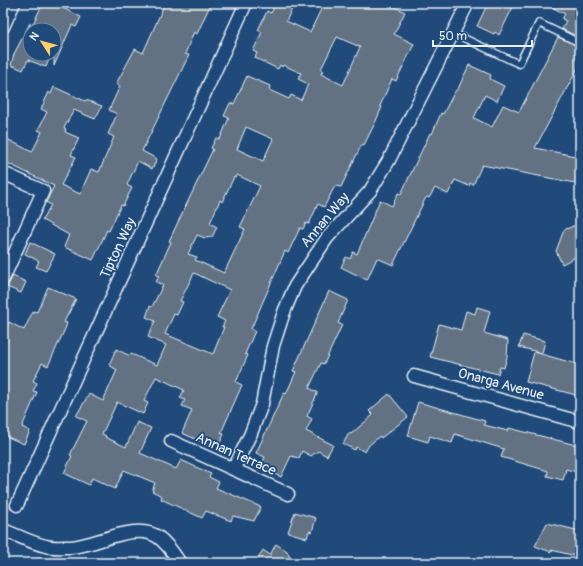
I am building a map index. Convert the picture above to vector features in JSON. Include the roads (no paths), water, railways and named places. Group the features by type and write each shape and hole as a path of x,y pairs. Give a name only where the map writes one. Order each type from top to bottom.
{"street":[{"path":"3,26 14,3"},
{"name":"Tipton Way","path":"17,505 246,3"},
{"name":"Annan Way","path":"234,468 251,433 262,404 273,346 284,312 295,286 327,238 370,191 389,160 468,3"},
{"path":"3,173 43,191 3,279"},
{"name":"Onarga Avenue","path":"414,376 580,422"},
{"name":"Annan Terrace","path":"171,441 234,468 288,494"},
{"path":"3,530 47,547 72,547 96,543 111,537 136,532 150,533 164,543 180,563"}],"lane":[{"path":"453,33 519,64 539,22 580,43"}]}
